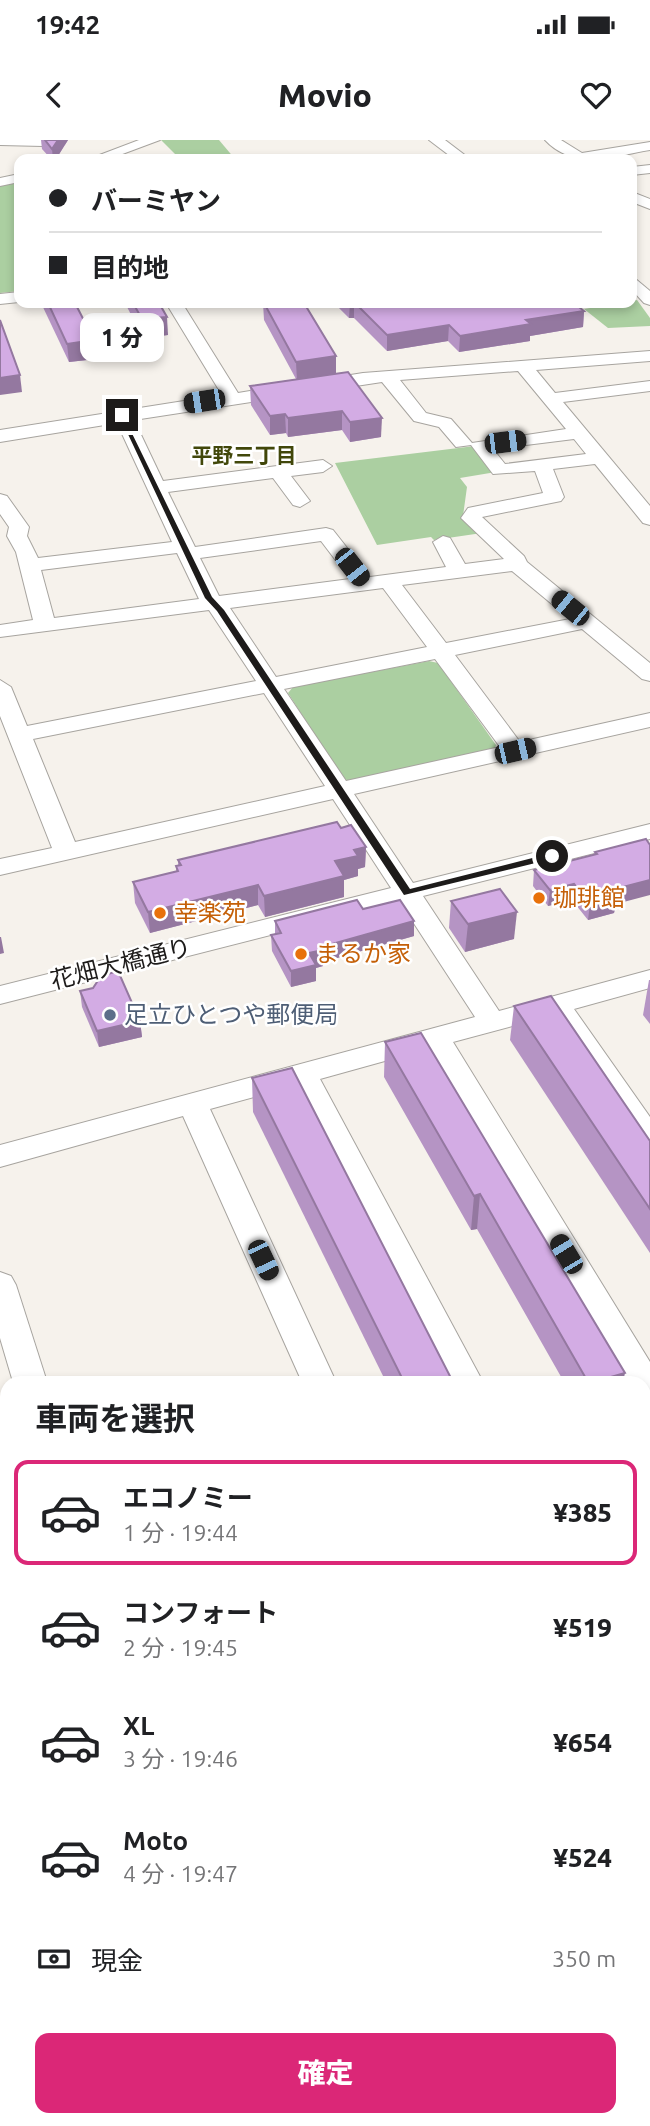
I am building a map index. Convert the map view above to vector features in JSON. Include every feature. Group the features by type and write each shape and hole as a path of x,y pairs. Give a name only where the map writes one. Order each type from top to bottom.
{"street":[{"path":"111,154 153,140"},
{"path":"436,140 456,154"},
{"path":"588,140 594,143 611,140 638,151"},
{"path":"0,141 43,142"},
{"path":"0,152 10,152 15,141"},
{"path":"559,141 575,154"},
{"path":"613,154 638,151"},
{"path":"637,286 650,300"},
{"path":"177,308 232,397"},
{"path":"0,436 232,397 387,376 650,356"},
{"path":"524,367 650,519"},
{"path":"387,376 420,417 445,423 463,443"},
{"path":"552,399 603,390 650,386"},
{"path":"122,415 213,603 271,685 492,1022"},
{"path":"579,433 480,445 500,470 600,458"},
{"path":"516,564 517,560 471,518 475,512 554,497 542,465"},
{"path":"157,488 323,466"},
{"path":"278,472 300,501"},
{"path":"0,499 19,527 17,536 30,565 45,626"},
{"path":"30,565 326,534 364,583"},
{"path":"443,542 458,571"},
{"path":"0,631 516,564 650,674"},
{"path":"388,580 515,751"},
{"path":"19,735 587,622"},
{"path":"1,691 66,852"},
{"path":"0,867 650,720"},
{"name":"花畑大橋通り","path":"0,995 650,831"},
{"path":"0,1156 650,979"},
{"path":"557,1004 650,1140"},
{"path":"435,1037 641,1376"},
{"path":"303,1073 463,1376"},
{"path":"192,1103 316,1376"},
{"path":"0,1285 28,1376"}],"green space":[{"path":"161,140 219,140 231,154 175,154"},
{"path":"14,180 14,292 0,293 0,183"},
{"path":"637,300 650,318 650,326 608,328 584,309 637,308"},
{"path":"475,446 496,472 460,478 467,487 463,516 482,533 434,540 431,537 377,545 335,463"},
{"path":"429,661 438,663 496,745 494,751 355,782 343,779 288,693 293,687"}],"building":[{"path":"45,140 58,140 52,149"},
{"path":"50,308 78,308 94,340 67,344"},
{"path":"136,308 162,308 167,317 142,319"},
{"path":"267,308 307,308 336,356 296,362"},
{"path":"360,308 580,308 584,311 526,320 531,324 460,336 449,325 387,335"},
{"path":"0,320 20,375 0,378"},
{"path":"348,372 382,418 350,422 342,411 288,418 285,414 270,416 250,386"},
{"path":"337,822 341,828 351,825 366,847 354,850 358,856 335,861 344,876 264,896 258,885 148,912 133,882 178,871 176,866 181,865 178,860"},
{"path":"646,839 650,845 650,880 611,890 617,897 590,904 574,884 550,890 534,870 597,854 595,852"},
{"path":"500,889 517,912 468,924 451,901"},
{"path":"357,900 363,909 400,900 414,921 321,947 323,950 309,953 316,965 291,971 271,935 281,933 275,921"},
{"path":"118,971 140,1021 97,1031 80,991 93,988 101,976"},
{"path":"551,996 650,1141 650,1209 514,1006"},
{"path":"421,1033 625,1373 614,1376 585,1376 480,1194 474,1196 385,1042"},
{"path":"292,1068 450,1376 401,1376 252,1078"}],"place":[{"name":"珈琲館","path":"539,898"},
{"name":"幸楽苑","path":"160,913"},
{"name":"まるか家","path":"301,954"},
{"name":"足立ひとつや郵便局","path":"110,1015"}],"district":[{"name":"平野三丁目","path":"244,456"}],"route":[{"path":"122,415 209,598 271,685 407,892 552,856"}]}
